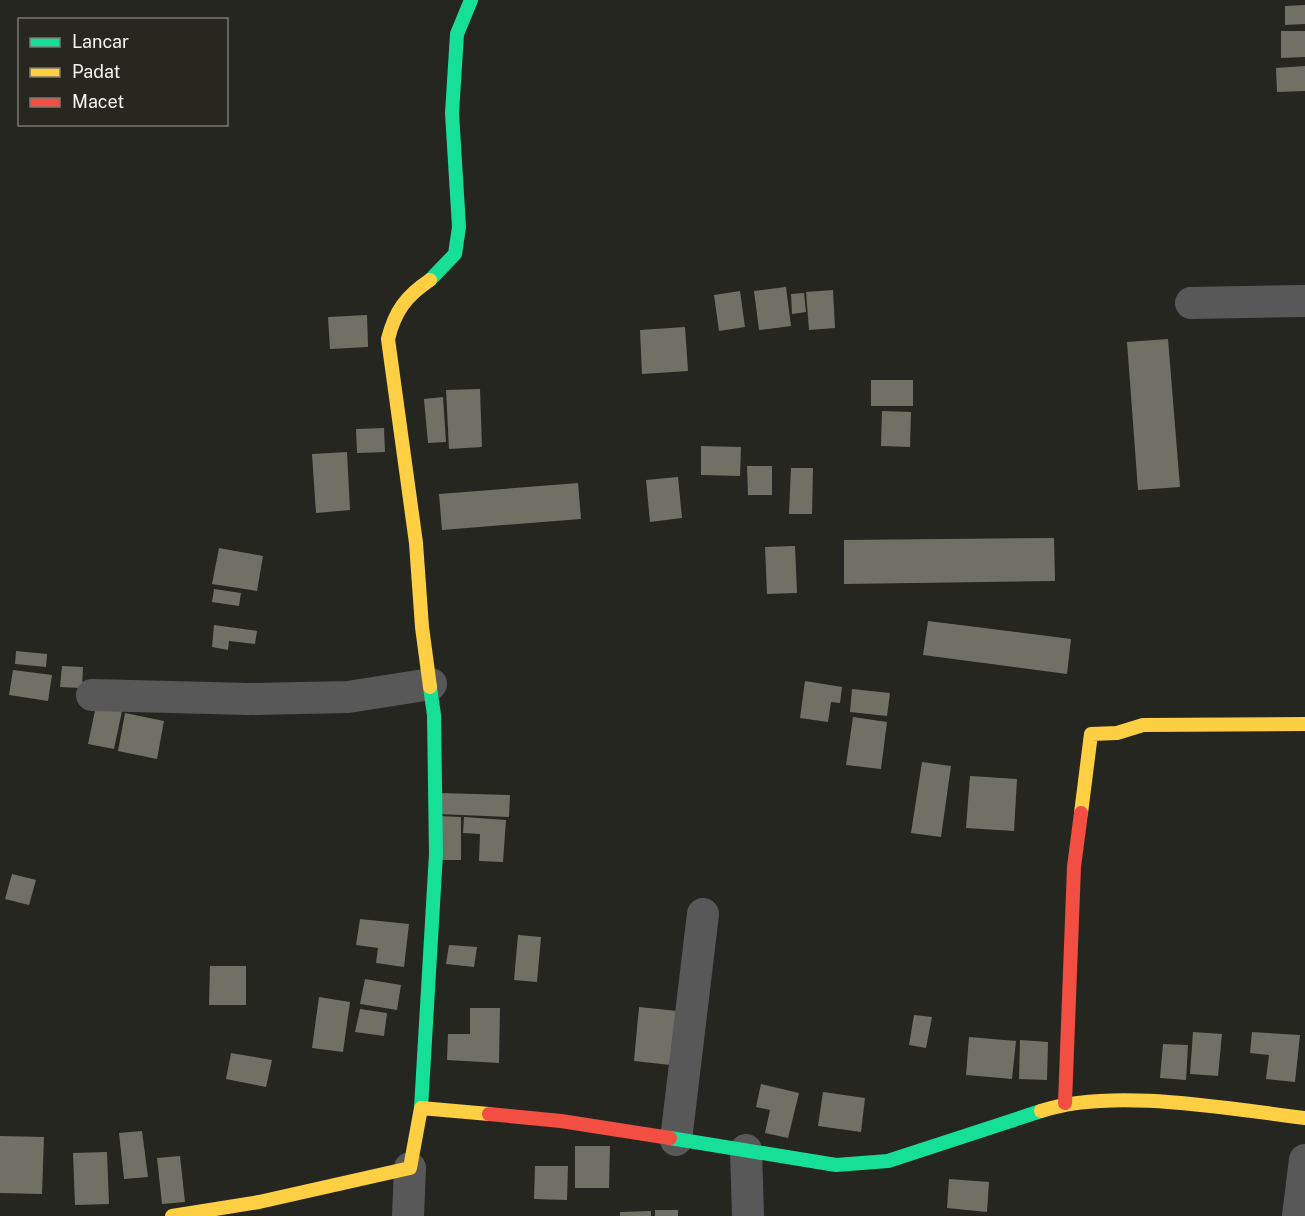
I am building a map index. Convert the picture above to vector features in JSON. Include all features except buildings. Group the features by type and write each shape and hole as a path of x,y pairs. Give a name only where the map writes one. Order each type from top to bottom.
{"street":[{"path":"408,1216 410,1168 421,1108 436,854 431,684 422,627 415,532 388,339 394,316 414,291 436,276 455,254 459,227 452,113 457,34 471,0"},
{"path":"1191,303 1305,301"},
{"path":"92,695 238,699 348,697 431,684"},
{"path":"1065,1103 1074,867 1091,734 1117,733 1143,725 1305,724"},
{"path":"676,1140 703,914"},
{"path":"421,1108 561,1121 836,1165 877,1163 913,1154 1065,1103 1105,1101 1190,1104 1305,1118"},
{"path":"747,1150 748,1216"},
{"path":"1298,1216 1305,1160"},
{"path":"172,1216 259,1202 410,1168"}],"traffic: fast":[{"path":"430,280 455,254 459,227 452,113 457,34 471,0"},
{"path":"421,1108 436,854 434,715 430,687"},
{"path":"670,1138 836,1165 888,1161 1041,1111"}],"traffic: slow":[{"path":"430,280 408,298 398,312 388,339 416,543 422,627 430,687"},
{"path":"1081,813 1091,734 1117,733 1143,725 1305,724"},
{"path":"1041,1111 1070,1104 1136,1100 1172,1102 1305,1118"},
{"path":"172,1216 259,1202 410,1168 421,1108 489,1114"}],"traffic: jam":[{"path":"1065,1103 1074,867 1081,813"},
{"path":"489,1114 561,1121 670,1138"}]}
